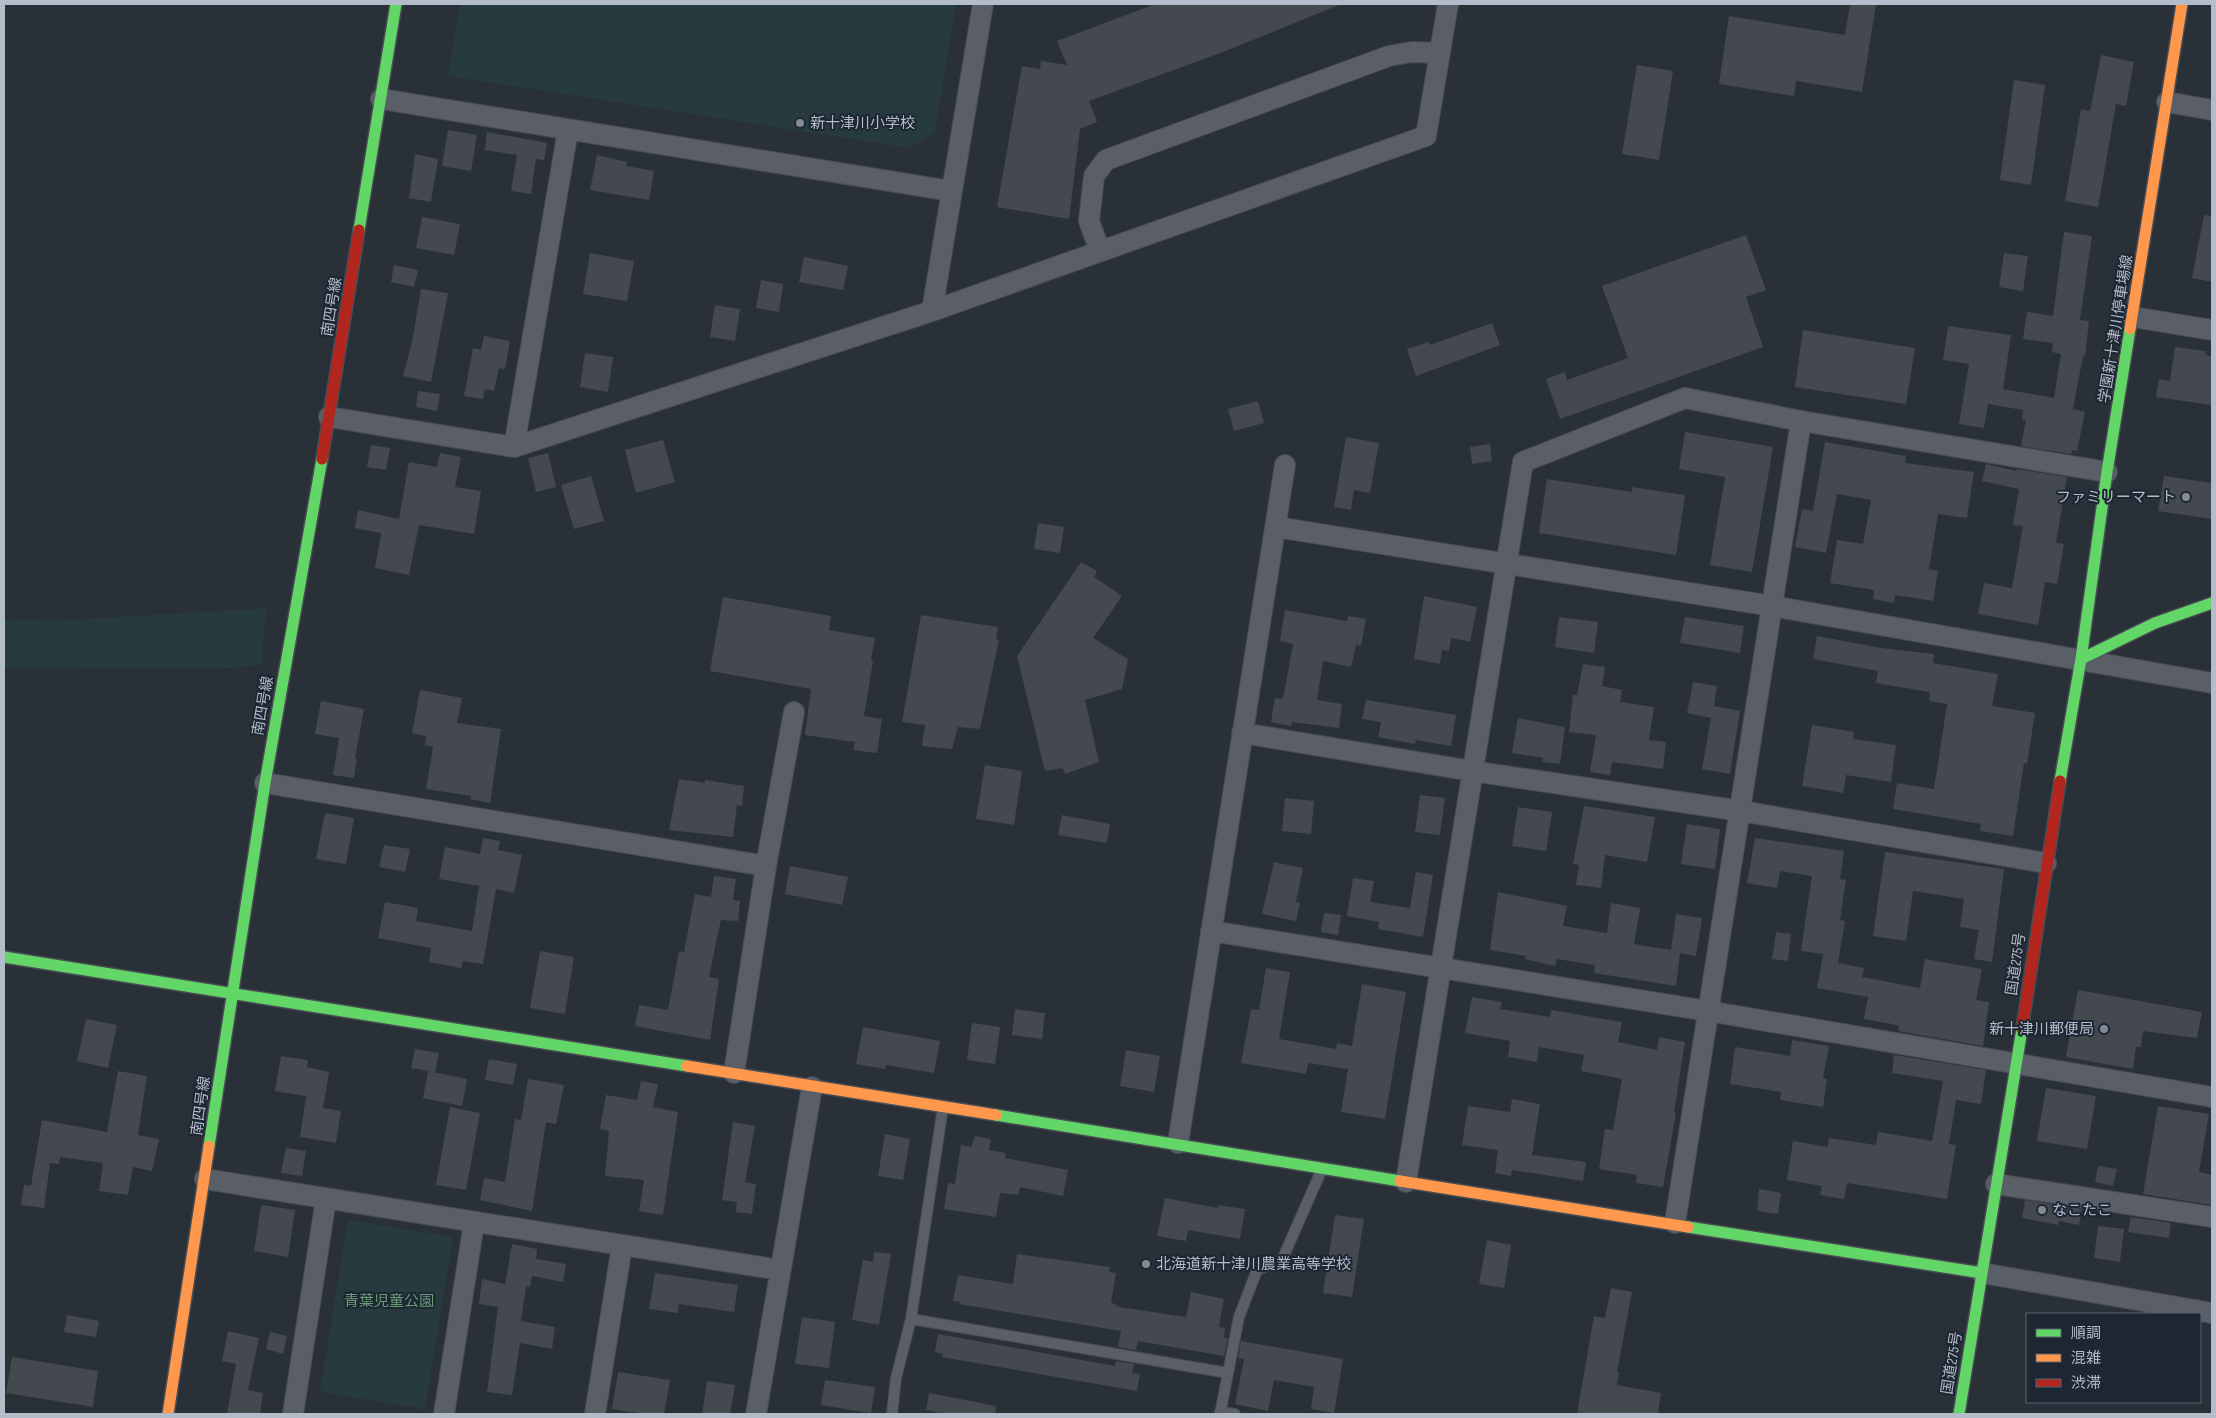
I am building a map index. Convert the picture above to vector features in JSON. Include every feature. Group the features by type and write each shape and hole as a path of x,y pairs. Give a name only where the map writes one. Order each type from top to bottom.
{"main road":[{"name":"南四号線","path":"168,1414 266,783 329,416 396,4"},
{"name":"学園新十津川停車場線","path":"2081,659 2107,472 2182,4"},
{"path":"2081,659 2155,622 2212,603"},
{"name":"国道275号","path":"1959,1414 2017,1063 2046,863 2081,659"},
{"path":"4,957 232,995 1178,1143 1406,1182 1982,1273"}],"street":[{"path":"932,311 983,4"},
{"path":"329,416 514,446 932,311 1426,136 1448,4"},
{"path":"1100,251 1089,221 1094,176 1106,160 1389,56 1412,52 1440,53"},
{"path":"381,99 951,190"},
{"path":"2167,102 2212,110"},
{"path":"514,446 568,130"},
{"path":"2133,317 2212,330"},
{"path":"1406,1182 1523,462 1684,398 1801,421 2107,472"},
{"path":"1676,1224 1801,421"},
{"path":"1178,1143 1285,465"},
{"path":"1276,527 1772,606 2212,683"},
{"path":"734,1073 766,866 794,712"},
{"path":"1242,733 1472,771 1741,811 2046,863"},
{"path":"266,783 766,866"},
{"path":"1211,931 1708,1011 2212,1097"},
{"path":"756,1414 812,1087"},
{"path":"205,1179 780,1270"},
{"path":"1996,1184 2212,1218"},
{"path":"293,1414 326,1199"},
{"path":"444,1414 474,1223"},
{"path":"595,1414 622,1246"},
{"path":"1982,1273 2212,1313"}],"lane":[{"path":"892,1414 896,1378 911,1319 943,1107"},
{"path":"1235,1414 1220,1413 1239,1317 1257,1270 1282,1260 1323,1168"},
{"path":"911,1319 1228,1373"}],"green space":[{"name":"新十津川小学校","path":"460,4 956,4 935,132 910,148 448,76"},
{"path":"267,608 261,664 233,668 4,669 4,619 52,621"},
{"name":"青葉児童公園","path":"348,1220 453,1237 425,1409 320,1392"}],"building":[{"path":"1155,4 1339,5 1223,52 1089,101 1097,122 1080,129 1069,219 997,207 1022,66 1040,69 1041,61 1067,65 1057,41"},
{"path":"1850,4 1876,4 1862,92 1796,81 1794,96 1719,84 1729,16 1845,35"},
{"path":"2101,55 2134,62 2126,106 2116,104 2098,207 2065,201 2081,109 2090,111"},
{"path":"1637,65 1673,71 1659,160 1622,154"},
{"path":"2014,80 2045,85 2031,185 2000,180"},
{"path":"448,130 477,135 471,171 442,166"},
{"path":"487,132 547,143 544,160 536,159 531,194 511,191 517,155 485,150"},
{"path":"415,154 438,159 431,202 409,198"},
{"path":"597,155 627,162 626,166 654,171 649,200 590,190"},
{"path":"2204,215 2212,216 2212,282 2192,278"},
{"path":"422,217 460,224 454,255 416,248"},
{"path":"2064,232 2092,236 2080,320 2089,321 2085,357 2083,356 2073,409 2085,412 2077,451 2072,450 2071,454 2021,446 2026,420 2022,419 2023,410 1988,404 1984,428 1959,424 1969,364 1943,360 1948,326 2011,335 2003,389 2054,398 2061,354 2052,352 2053,343 2023,339 2027,312 2053,316"},
{"path":"1746,235 1766,290 1746,297 1763,347 1560,419 1546,379 1565,372 1567,380 1628,358 1602,286"},
{"path":"590,253 634,261 627,301 583,294"},
{"path":"2004,253 2028,256 2023,291 1999,287"},
{"path":"804,257 848,266 843,290 799,282"},
{"path":"394,265 418,270 414,287 391,282"},
{"path":"761,280 783,284 779,312 756,308"},
{"path":"421,289 448,293 431,382 403,376 412,342"},
{"path":"715,305 740,309 735,341 710,337"},
{"path":"1492,323 1500,345 1416,376 1407,349 1429,342 1430,345"},
{"path":"1803,330 1915,348 1906,404 1795,387"},
{"path":"484,336 510,341 505,369 499,368 494,391 485,389 483,399 464,396 473,348 481,350"},
{"path":"2175,347 2206,351 2205,355 2212,356 2212,405 2156,397 2159,379 2170,381"},
{"path":"585,353 613,357 608,392 580,387"},
{"path":"418,391 440,394 437,411 416,407"},
{"path":"1258,401 1264,423 1234,431 1228,409"},
{"path":"1685,432 1773,447 1752,572 1710,565 1725,477 1679,469"},
{"path":"1346,437 1379,443 1370,493 1354,490 1351,510 1334,507"},
{"path":"663,440 675,482 636,493 625,450"},
{"path":"1825,442 1906,456 1905,463 1974,472 1967,518 1938,514 1929,569 1938,571 1933,601 1895,595 1894,603 1873,599 1874,590 1830,583 1837,540 1863,544 1871,500 1837,494 1826,553 1795,547 1802,509 1813,511"},
{"path":"1490,444 1492,461 1472,464 1470,447"},
{"path":"371,445 390,448 386,470 367,467"},
{"path":"440,453 461,457 455,487 481,491 474,534 419,525 409,575 375,568 381,533 355,528 358,510 399,519 409,462 437,467"},
{"path":"548,453 556,487 536,492 528,458"},
{"path":"1986,464 2016,471 2016,469 2067,477 2056,543 2064,544 2057,584 2045,582 2038,625 1978,614 1984,583 2012,588 2023,526 2013,525 2019,489 1982,481"},
{"path":"591,476 604,521 574,529 561,485"},
{"name":"ファミリーマート","path":"2164,476 2212,483 2212,519 2158,511"},
{"path":"1547,479 1632,492 1632,487 1685,495 1676,555 1539,533"},
{"path":"1038,523 1064,527 1060,553 1034,549"},
{"path":"1081,562 1097,571 1094,577 1122,596 1093,638 1128,659 1122,689 1085,700 1099,762 1065,774 1063,768 1045,771 1017,656"},
{"path":"1424,596 1477,607 1470,642 1451,638 1449,651 1442,650 1440,664 1414,659"},
{"path":"723,597 831,616 829,630 875,638 864,716 882,719 877,753 853,750 855,742 805,735 811,689 710,671"},
{"path":"1285,610 1347,621 1348,616 1366,619 1361,646 1356,645 1351,667 1323,661 1317,700 1342,704 1339,728 1292,722 1291,726 1271,722 1275,698 1283,699 1293,644 1280,641"},
{"path":"921,615 998,627 996,639 999,640 980,729 958,727 952,749 922,746 925,725 902,722"},
{"path":"1559,617 1598,622 1594,653 1555,647"},
{"path":"1685,617 1744,626 1740,653 1680,643"},
{"path":"1817,636 1881,648 1934,654 1933,663 1998,674 1992,706 2035,713 2027,764 2024,763 2013,836 1980,831 1981,824 1893,809 1897,783 1934,789 1947,704 1929,701 1930,692 1876,683 1878,671 1813,659"},
{"path":"1583,664 1605,667 1602,686 1622,690 1620,702 1654,707 1649,740 1666,742 1663,769 1612,762 1610,775 1590,772 1596,735 1569,732 1573,695 1577,695"},
{"path":"1693,682 1717,686 1714,706 1740,711 1730,774 1702,769 1711,718 1687,713"},
{"path":"420,690 462,698 457,723 501,729 490,803 470,799 471,796 426,789 433,747 425,745 426,736 412,733"},
{"path":"1366,700 1456,715 1451,746 1416,740 1415,744 1378,737 1381,722 1362,719"},
{"path":"321,701 364,709 355,759 357,759 354,778 333,775 339,738 315,734"},
{"path":"1518,718 1565,727 1560,764 1542,762 1543,758 1512,753"},
{"path":"1812,725 1854,732 1853,739 1896,745 1891,782 1846,775 1843,793 1802,786"},
{"path":"985,765 1022,771 1014,825 976,819"},
{"path":"679,779 705,783 705,780 744,786 742,806 737,805 733,837 669,830"},
{"path":"1420,795 1445,798 1440,835 1415,832"},
{"path":"1285,798 1314,801 1311,834 1282,831"},
{"path":"1584,806 1655,817 1647,862 1605,855 1601,888 1576,885 1579,865 1573,864"},
{"path":"1518,807 1552,812 1546,851 1512,846"},
{"path":"325,813 354,818 346,864 316,859"},
{"path":"1062,815 1110,824 1107,843 1058,835"},
{"path":"1687,824 1720,829 1715,869 1681,864"},
{"path":"483,838 500,841 498,850 522,855 514,893 496,889 483,964 463,961 461,968 429,962 431,948 378,938 385,902 418,908 416,921 472,931 479,886 439,879 445,847 480,854"},
{"path":"1755,838 1844,851 1840,879 1846,880 1840,920 1845,921 1838,963 1864,968 1862,977 1920,988 1925,959 1982,969 1976,1000 1989,1002 1983,1046 1898,1031 1899,1026 1864,1019 1868,997 1817,988 1823,954 1801,951 1812,876 1780,871 1777,888 1747,883"},
{"path":"384,845 410,849 405,872 379,867"},
{"path":"1885,852 2004,869 1992,962 1974,959 1979,930 1960,927 1964,899 1913,891 1906,941 1873,936"},
{"path":"1274,862 1303,868 1296,902 1300,903 1296,921 1262,914"},
{"path":"790,866 848,877 842,905 785,894"},
{"path":"1416,872 1433,875 1423,937 1378,929 1379,922 1347,916 1353,878 1374,881 1370,902 1410,908"},
{"path":"714,876 736,879 733,900 740,901 738,921 721,920 717,938 709,977 719,979 710,1040 635,1026 639,1005 668,1010 679,951 684,952 695,894 711,897"},
{"path":"1498,892 1567,906 1563,926 1607,933 1611,903 1640,908 1634,944 1671,950 1676,914 1702,918 1696,956 1680,953 1676,986 1594,973 1595,965 1557,959 1555,966 1525,959 1526,956 1490,950"},
{"path":"1324,913 1341,915 1338,935 1321,932"},
{"path":"1776,932 1791,934 1788,961 1772,959"},
{"path":"540,951 574,957 565,1014 530,1008"},
{"path":"1266,968 1290,972 1279,1039 1336,1049 1337,1043 1352,1046 1362,984 1406,992 1385,1119 1341,1112 1348,1069 1308,1063 1306,1074 1241,1063 1251,1009 1259,1010"},
{"name":"新十津川郵便局","path":"2078,990 2202,1012 2197,1038 2143,1031 2141,1047 2136,1047 2133,1069 2066,1057"},
{"path":"1472,997 1502,1002 1500,1009 1550,1017 1551,1010 1622,1022 1618,1042 1657,1050 1659,1037 1685,1042 1674,1112 1676,1113 1663,1187 1636,1183 1637,1175 1599,1169 1605,1129 1613,1130 1622,1079 1581,1071 1584,1055 1539,1047 1537,1062 1508,1057 1510,1041 1465,1033"},
{"path":"1015,1009 1045,1013 1042,1039 1012,1035"},
{"path":"86,1019 117,1025 108,1068 77,1061"},
{"path":"972,1023 1000,1027 995,1064 967,1060"},
{"path":"863,1027 940,1041 934,1073 886,1065 885,1069 856,1064"},
{"path":"1792,1040 1829,1046 1823,1078 1827,1079 1823,1107 1780,1100 1781,1092 1730,1084 1735,1047 1790,1056"},
{"path":"415,1049 439,1053 435,1072 411,1068"},
{"path":"1126,1050 1160,1056 1154,1092 1120,1086"},
{"path":"1894,1055 1986,1070 1981,1104 1956,1100 1949,1144 1956,1145 1947,1199 1847,1183 1844,1199 1820,1195 1822,1186 1787,1180 1793,1141 1828,1147 1829,1138 1876,1145 1878,1132 1932,1141 1943,1081 1892,1073"},
{"path":"281,1056 308,1060 307,1067 329,1072 323,1108 341,1111 336,1143 300,1137 306,1096 275,1091"},
{"path":"489,1059 517,1064 513,1085 485,1080"},
{"path":"118,1071 147,1076 138,1135 159,1139 152,1171 133,1167 128,1195 99,1191 103,1163 60,1157 59,1164 50,1163 44,1208 21,1205 24,1185 31,1186 42,1120 107,1132"},
{"path":"428,1071 467,1079 462,1106 423,1098"},
{"path":"528,1079 564,1085 556,1124 546,1122 532,1211 480,1200 484,1178 505,1182 515,1119 521,1120"},
{"path":"641,1081 658,1084 653,1107 678,1112 663,1215 639,1211 644,1180 605,1176 609,1131 600,1129 606,1095 637,1100"},
{"path":"2046,1088 2096,1096 2087,1149 2037,1141"},
{"path":"1512,1099 1540,1104 1532,1155 1586,1162 1583,1181 1512,1170 1511,1176 1495,1173 1498,1150 1462,1145 1468,1106 1510,1112"},
{"path":"2158,1106 2209,1114 2199,1172 2212,1175 2212,1205 2143,1194"},
{"path":"450,1107 480,1113 466,1190 436,1185"},
{"path":"733,1122 755,1126 745,1182 756,1184 752,1214 736,1212 737,1202 722,1200"},
{"path":"885,1134 910,1139 903,1180 878,1176"},
{"path":"975,1136 991,1139 989,1150 1006,1153 1005,1158 1068,1170 1063,1196 1020,1187 1018,1195 1000,1193 996,1217 944,1209 948,1183 955,1184 961,1145 971,1147"},
{"path":"286,1148 306,1151 302,1176 281,1173"},
{"path":"2098,1166 2117,1169 2113,1186 2095,1182"},
{"path":"1759,1189 1781,1193 1778,1214 1757,1211"},
{"path":"1165,1198 1218,1208 1218,1205 1245,1209 1240,1239 1188,1230 1186,1241 1157,1236"},
{"name":"なこたこ","path":"2025,1200 2082,1209 2079,1225 2059,1221 2058,1225 2022,1218"},
{"path":"261,1205 295,1210 288,1257 254,1251"},
{"path":"1335,1215 1364,1219 1352,1297 1323,1293"},
{"path":"2131,1217 2171,1223 2169,1238 2128,1232"},
{"path":"2098,1226 2124,1229 2120,1262 2094,1258"},
{"path":"1487,1240 1511,1245 1504,1288 1479,1284"},
{"path":"512,1244 537,1249 536,1259 566,1264 563,1282 532,1276 530,1287 526,1286 521,1321 555,1327 552,1349 520,1343 512,1395 487,1392 498,1307 479,1304 482,1279 505,1284"},
{"path":"874,1252 891,1254 879,1325 852,1320 863,1260 873,1262"},
{"path":"1017,1254 1110,1267 1109,1272 1116,1273 1111,1302 1119,1307 1186,1317 1191,1292 1224,1299 1219,1327 1225,1328 1224,1338 1228,1338 1224,1356 1138,1341 1136,1350 1118,1347 1121,1331 959,1304 960,1302 953,1301 958,1275 1013,1284"},
{"path":"655,1273 738,1285 734,1312 679,1304 678,1313 649,1309"},
{"path":"1611,1288 1632,1292 1617,1372 1619,1372 1617,1385 1661,1393 1658,1414 1577,1414 1594,1316 1605,1318"},
{"path":"67,1315 99,1321 96,1337 64,1332"},
{"path":"802,1317 835,1322 829,1368 795,1364"},
{"path":"228,1331 259,1338 248,1390 263,1393 260,1414 227,1414 236,1364 222,1361"},
{"path":"270,1332 287,1336 283,1354 266,1349"},
{"path":"938,1334 1115,1366 1116,1361 1134,1364 1132,1373 1140,1374 1137,1391 942,1357 943,1354 935,1352"},
{"path":"1241,1341 1343,1359 1334,1413 1311,1409 1314,1387 1274,1380 1268,1411 1235,1404 1244,1359 1238,1358"},
{"path":"12,1357 98,1371 93,1407 6,1393"},
{"path":"618,1372 670,1380 664,1414 644,1414 612,1409"},
{"path":"825,1380 875,1387 871,1413 821,1405"},
{"path":"707,1381 735,1385 730,1414 702,1414"},
{"path":"929,1393 996,1406 995,1414 936,1414 937,1412 926,1410"}],"traffic: fast":[{"path":"359,230 396,4"},
{"path":"2081,659 2107,472 2130,329"},
{"path":"209,1146 265,783 322,459"},
{"path":"2060,781 2081,659 2155,623 2212,603"},
{"path":"4,957 687,1066"},
{"path":"1959,1414 2022,1029"},
{"path":"996,1115 1400,1181"},
{"path":"1688,1227 1982,1273"}],"traffic: slow":[{"path":"2130,329 2182,4"},
{"path":"687,1066 996,1115"},
{"path":"168,1414 209,1146"},
{"path":"1400,1181 1688,1227"}],"traffic: jam":[{"path":"322,459 359,230"},
{"path":"2022,1029 2060,781"}],"place":[{"name":"新十津川小学校","path":"800,123"},
{"name":"ファミリーマート","path":"2186,497"},
{"name":"新十津川郵便局","path":"2104,1029"},
{"name":"なこたこ","path":"2042,1210"},
{"name":"北海道新十津川農業高等学校","path":"1146,1264"}]}
